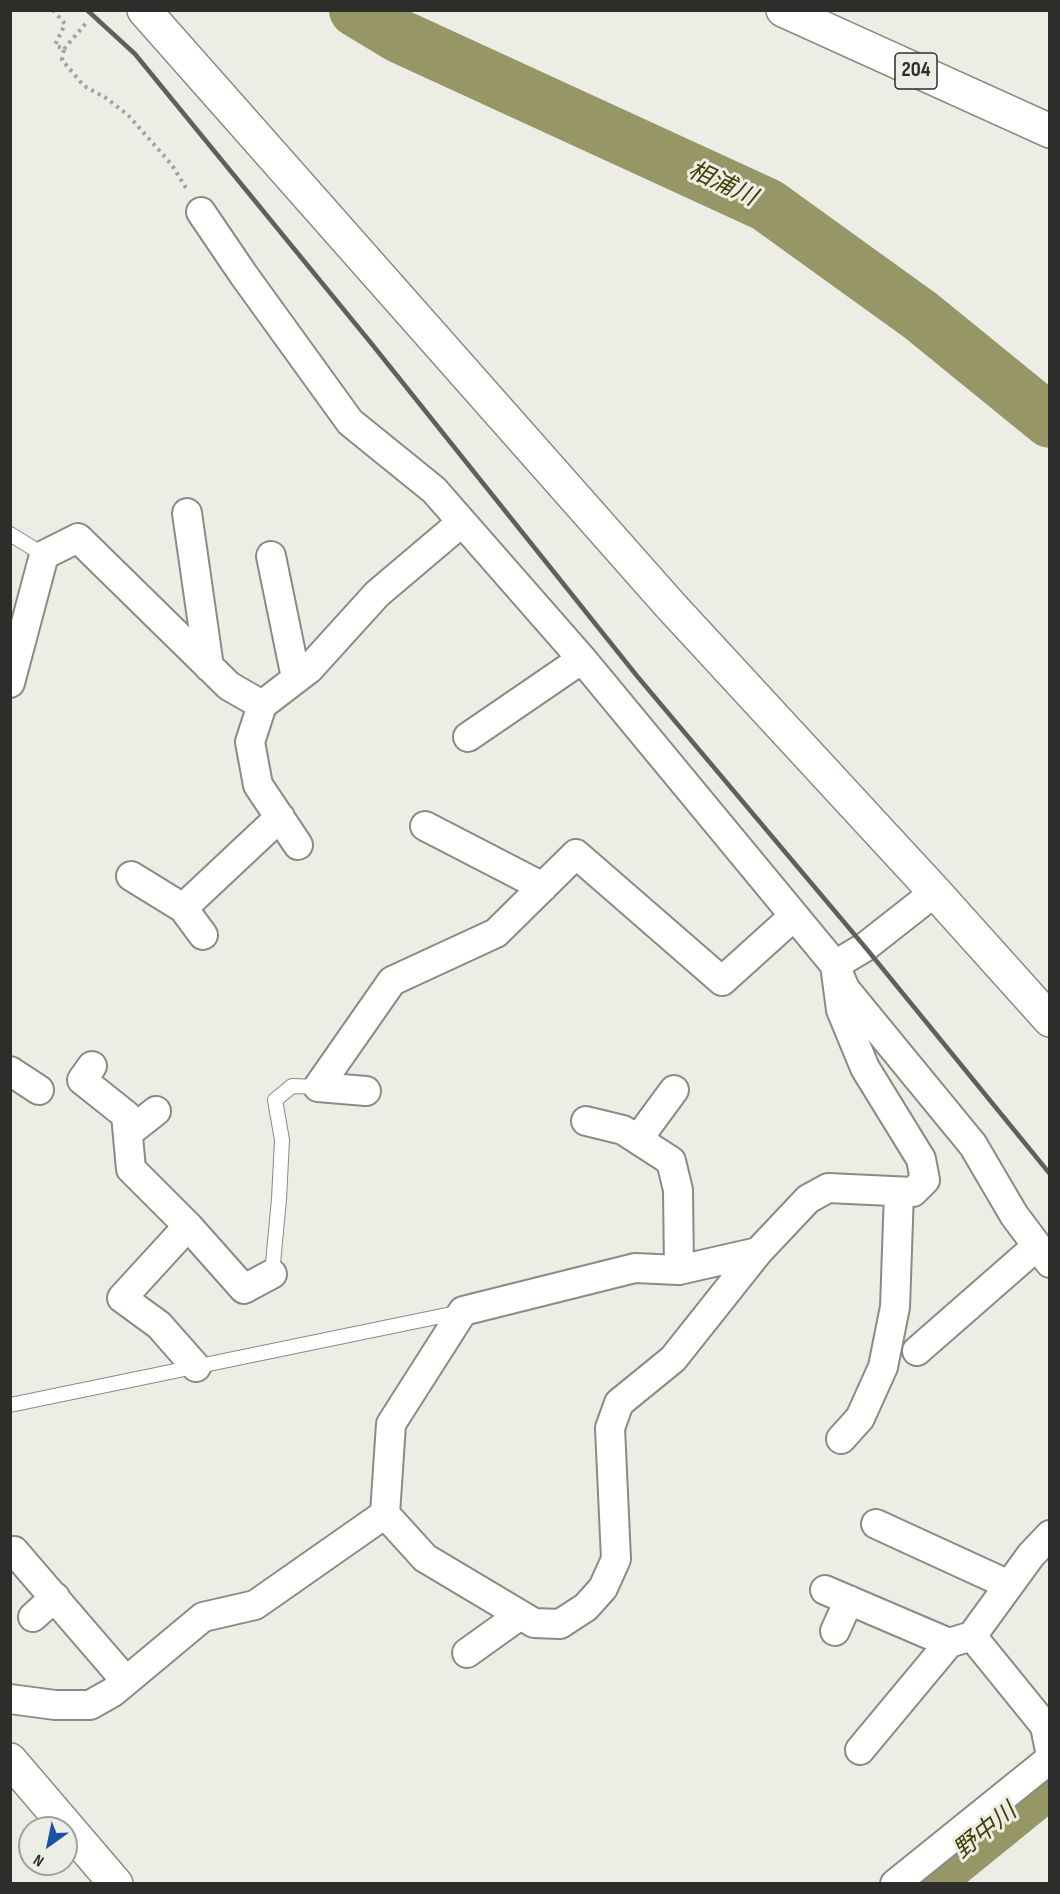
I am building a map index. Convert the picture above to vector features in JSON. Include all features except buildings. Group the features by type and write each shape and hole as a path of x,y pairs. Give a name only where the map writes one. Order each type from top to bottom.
{"main road":[{"path":"144,10 662,596 1050,1020"},
{"name":"204","path":"783,10 1050,131"},
{"path":"10,1760 116,1884"}],"street":[{"path":"201,212 350,422 434,490 582,659 836,965 845,989 973,1145 1014,1215 1043,1255 917,1351"},
{"path":"187,513 210,667"},
{"path":"298,845 258,785 250,742 262,705 309,669 377,594 462,522"},
{"path":"10,682 44,555 78,538 229,686 262,705"},
{"path":"271,556 296,678"},
{"path":"468,737 582,659"},
{"path":"183,908 280,817"},
{"path":"425,826 543,887"},
{"path":"318,1087 392,981 496,933 576,854 722,981 794,915"},
{"path":"131,876 183,908 203,935"},
{"path":"836,965 865,947 935,892"},
{"path":"758,1252 678,1270 635,1268 463,1311 391,1424 385,1514 424,1558 534,1623 560,1624 586,1607 603,1588 616,1559 610,1428 619,1403 674,1359 758,1252 808,1198 828,1188 913,1192 925,1180 921,1159 866,1068 841,1010 836,965"},
{"path":"92,1066 82,1080 126,1115 131,1169 188,1226 244,1289 272,1274"},
{"path":"10,1071 39,1090"},
{"path":"318,1087 366,1091"},
{"path":"638,1139 674,1090"},
{"path":"128,1133 156,1111"},
{"path":"586,1121 623,1130 671,1161 678,1190 678,1270"},
{"path":"841,1439 860,1418 883,1367 895,1307 898,1192"},
{"path":"188,1226 122,1298 159,1325 196,1367"},
{"path":"10,1699 55,1705 90,1705 113,1692 203,1617 255,1605 385,1514"},
{"path":"876,1524 1009,1585"},
{"path":"860,1750 1009,1585 1031,1555 1050,1535"},
{"path":"14,1551 126,1681"},
{"path":"835,1631 837,1595 961,1639 1045,1726 1050,1751"},
{"path":"33,1617 55,1598"},
{"path":"467,1653 520,1615"},
{"path":"895,1884 1050,1759"}],"lane":[{"path":"10,534 44,555"},
{"path":"272,1274 282,1140 275,1100 292,1086 318,1087"},
{"path":"10,1405 463,1311"}],"path":[{"path":"53,10 65,24 55,45 64,49"},
{"path":"87,22 64,49 62,60 84,86 106,98 128,115 172,165 201,212"}],"waterway":[{"name":"相浦川","path":"356,10 399,36 767,205 921,316 1050,421"},
{"name":"野中川","path":"922,1884 1050,1780"}],"railway":[{"path":"87,10 135,54 371,343 637,676 865,947 1050,1174"}]}
